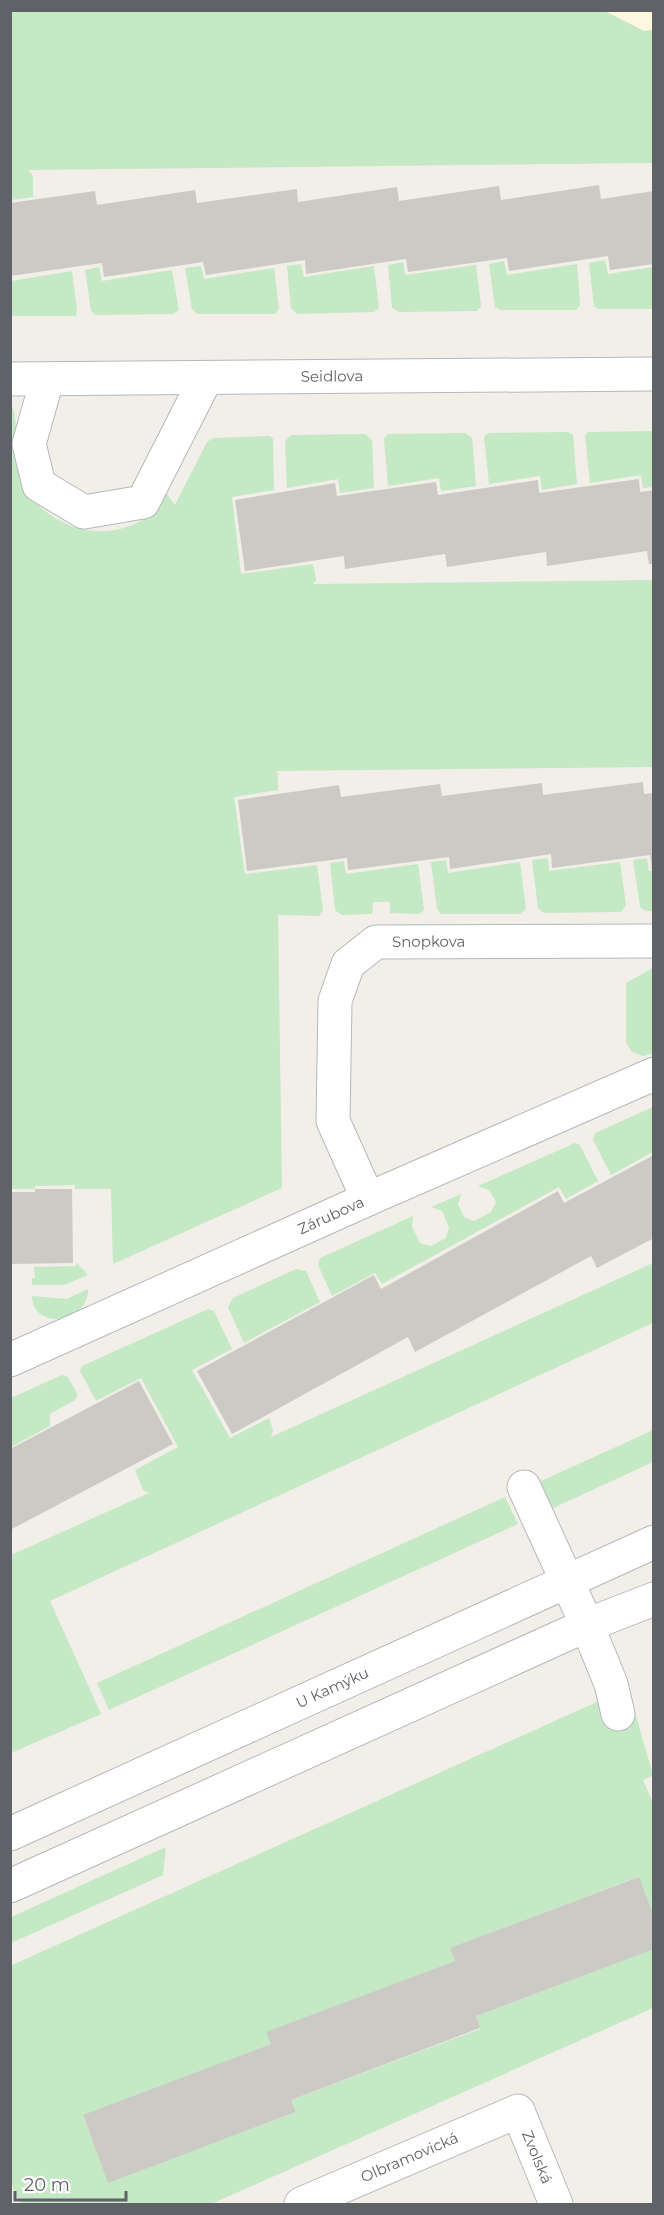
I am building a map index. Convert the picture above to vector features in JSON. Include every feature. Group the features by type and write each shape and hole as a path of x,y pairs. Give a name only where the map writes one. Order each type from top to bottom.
{"street":[{"name":"Seidlova","path":"10,379 654,374"},
{"path":"47,380 29,444 39,485 84,513 143,502 206,378"},
{"name":"Snopkova","path":"368,1199 333,1120 335,1001 348,964 376,942 654,941"},
{"name":"Zárubova","path":"10,1360 368,1199 654,1074"},
{"path":"524,1487 587,1625 611,1684 618,1714"},
{"name":"U Kamýku","path":"10,1834 654,1542"},
{"path":"10,1886 587,1625 654,1599"},
{"name":"Olbramovická","path":"301,2205 518,2111"},
{"name":"Zvolská","path":"518,2111 556,2205"}],"shaded area":[{"path":"605,11 653,11 653,30 644,31"}],"green space":[{"path":"10,11 605,11 644,31 653,30 653,163 28,170 33,176 33,197 11,200"},
{"path":"605,260 608,274 653,267 653,309 598,309 594,306 589,263"},
{"path":"504,261 507,275 577,264 580,305 576,310 501,310 495,307 489,264"},
{"path":"403,262 405,275 476,265 481,306 477,311 399,312 392,308 388,265"},
{"path":"301,264 304,277 374,266 379,308 374,312 297,314 291,308 287,266"},
{"path":"201,266 204,279 274,268 279,309 275,314 197,314 192,309 185,268"},
{"path":"99,267 102,281 172,270 179,310 173,314 96,315 91,311 85,270"},
{"path":"72,271 76,316 11,316 11,281"},
{"path":"10,403 15,418 20,474 33,500 62,522 97,531 115,530 133,525 149,515 167,494 175,505 207,442 213,438 270,436 273,439 274,490 232,497 241,574 313,564 316,580 313,584 653,580 653,767 276,771 278,790 234,797 245,874 317,865 323,910 319,916 278,915 282,1188 113,1264 111,1189 75,1189 75,1185 11,1189"},
{"path":"653,431 653,487 643,488 641,475 590,483 585,436 588,432"},
{"path":"568,432 573,435 577,484 542,490 540,476 489,484 484,437 488,433"},
{"path":"465,433 472,438 476,486 441,491 439,478 388,486 384,439 388,434"},
{"path":"365,434 372,440 374,488 340,493 338,479 287,488 285,441 291,435"},
{"path":"548,858 549,871 620,862 626,905 621,912 544,913 538,908 532,860"},
{"path":"647,858 649,871 653,871 653,911 646,911 640,907 633,860"},
{"path":"446,860 448,873 520,862 526,909 520,914 441,914 437,909 431,862"},
{"path":"344,861 346,874 418,864 424,910 419,914 390,913 390,902 373,902 372,914 342,915 335,910 330,863"},
{"path":"653,968 653,1053 643,1056 632,1052 626,1042 626,983"},
{"path":"653,1107 653,1152 611,1175 593,1140 595,1133"},
{"path":"575,1143 580,1145 598,1181 566,1199 559,1187 382,1284 375,1273 332,1296 318,1265 320,1258 413,1216 412,1227 420,1243 431,1246 446,1238 449,1228 442,1211 431,1207 461,1194 458,1204 464,1217 474,1221 491,1212 496,1202 489,1190 478,1186"},
{"path":"77,1263 88,1275 64,1285 32,1285 32,1278 35,1278 34,1267 76,1266"},
{"path":"653,1263 653,1323 50,1601 101,1714 11,1753 11,1555 149,1493 143,1490 135,1470 178,1447 141,1378 96,1401 80,1371 82,1366 208,1309 214,1311 232,1349 192,1370 230,1438 269,1418 273,1430 271,1437"},
{"path":"296,1269 306,1271 320,1302 244,1343 228,1307 233,1298"},
{"path":"88,1289 86,1301 79,1310 71,1316 60,1319 41,1315 35,1307 32,1296 67,1299"},
{"path":"62,1375 68,1377 78,1395 75,1400 50,1414 50,1426 11,1447 11,1398"},
{"path":"653,1430 653,1462 549,1510 537,1483"},
{"path":"505,1497 518,1524 109,1710 97,1683"},
{"path":"628,1688 653,1775 643,1780 653,1803 653,1917 638,1877 451,1948 455,1961 267,2032 271,2044 83,2116 108,2182 296,2112 291,2100 480,2029 476,2016 653,1949 653,2008 211,2204 21,2204 10,2181 10,1966"},
{"path":"166,1847 163,1875 11,1943 11,1917"}],"building":[{"path":"599,185 601,199 654,191 654,264 610,270 608,256 509,271 507,258 408,272 406,259 306,274 305,260 206,275 203,262 104,277 102,263 10,276 10,203 95,191 97,205 195,190 197,203 297,189 298,202 397,187 399,201 499,186 501,200"},
{"path":"639,479 640,492 654,490 654,564 649,564 647,551 547,566 546,552 447,567 445,554 345,569 344,556 245,571 235,500 335,483 337,496 436,482 438,495 538,480 539,493"},
{"path":"643,782 644,794 654,793 654,871 652,871 650,855 552,868 551,854 450,869 449,857 348,870 347,858 247,871 238,800 339,785 341,797 440,784 442,796 542,783 543,795"},
{"path":"654,1155 654,1238 597,1268 591,1256 415,1352 408,1337 232,1434 197,1371 374,1275 381,1289 558,1191 564,1203"},
{"path":"35,1189 72,1189 73,1263 10,1264 10,1192 35,1192"},
{"path":"139,1381 173,1444 10,1530 10,1449"},
{"path":"639,1877 654,1917 654,1949 476,2016 480,2028 291,2100 296,2112 108,2183 83,2115 271,2044 266,2032 455,1961 450,1948"}]}
